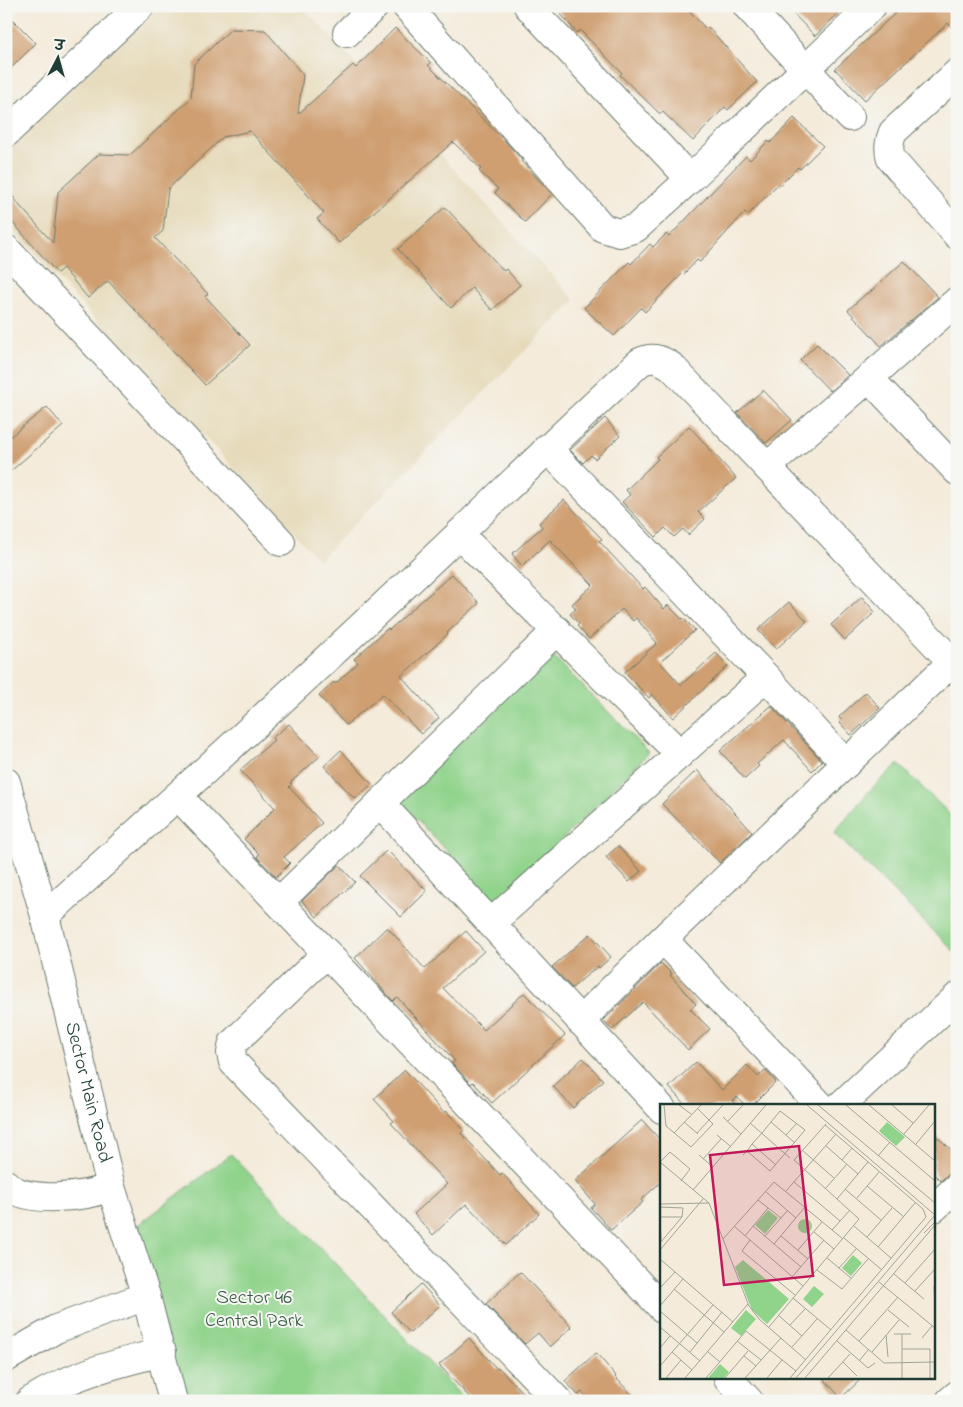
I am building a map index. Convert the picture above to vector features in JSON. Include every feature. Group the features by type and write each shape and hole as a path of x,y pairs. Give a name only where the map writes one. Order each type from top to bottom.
{"street":[{"path":"9,124 140,6"},
{"path":"346,33 375,6"},
{"path":"406,6 603,228 619,233 636,228 872,6"},
{"path":"528,6 690,179"},
{"path":"746,6 850,118"},
{"path":"957,73 893,132 889,141 889,151 891,160 957,235"},
{"path":"6,249 281,542"},
{"path":"767,467 957,301"},
{"path":"45,916 178,796 458,534 546,448 640,362 653,358 661,359 670,366 954,664 846,764 580,1020"},
{"path":"869,378 957,471"},
{"path":"546,448 766,677 846,764"},
{"path":"458,534 680,754"},
{"path":"278,902 557,630"},
{"path":"491,923 766,677"},
{"name":"Sector Main Road","path":"6,782 45,916 111,1187 146,1296 174,1401"},
{"path":"178,796 660,1306"},
{"path":"380,803 660,1106"},
{"path":"663,939 819,1104"},
{"path":"327,953 233,1043 231,1053 233,1062 558,1401"},
{"path":"842,1104 957,997"},
{"path":"8,1190 37,1196 66,1198 95,1193 111,1187"},
{"path":"936,1206 957,1187"},
{"path":"6,1358 56,1329 146,1296"},
{"path":"30,1401 44,1392 95,1369 162,1352"},
{"path":"950,1401 957,1394"}],"shaded area":[{"path":"158,6 302,6 575,300 319,560 6,223 6,152"}],"green space":[{"path":"551,654 649,753 497,904 398,800"},
{"path":"898,764 957,821 957,954 834,833 871,789"},
{"name":"Sector 46 Central Park","path":"231,1154 466,1401 182,1401 138,1225"}],"building":[{"path":"554,6 685,6 706,29 708,27 757,82 728,110 725,107 693,141 663,112 660,114 620,75 622,73 580,30 577,33"},
{"path":"786,6 846,6 815,36"},
{"path":"903,6 957,6 957,32 948,23 865,100 835,69"},
{"path":"6,13 36,43 6,73"},
{"path":"395,28 431,63 428,65 507,143 552,194 525,222 495,193 498,189 479,171 481,169 453,142 339,243 317,219 324,213 250,131 223,137 168,189 163,231 155,238 208,294 205,296 250,345 205,385 108,281 88,298 63,268 57,273 6,215 6,187 53,243 58,192 99,154 130,155 191,98 194,64 231,29 265,30 303,75 298,114 353,65 356,68"},
{"path":"794,118 823,146 800,169 798,167 780,185 779,183 748,215 745,212 700,262 697,260 645,312 641,308 614,336 584,308 629,262 631,264 650,244 653,247 666,234 669,237 746,156 750,160 768,141 770,143"},
{"path":"445,207 504,271 506,269 520,285 492,310 472,288 451,308 398,249"},
{"path":"904,261 938,297 881,346 848,310"},
{"path":"817,344 848,375 830,391 800,360"},
{"path":"763,390 792,420 766,443 737,413"},
{"path":"47,407 63,426 6,475 6,440"},
{"path":"605,418 620,436 595,459 591,455 583,463 570,450"},
{"path":"689,426 736,478 698,512 705,519 688,535 683,529 674,537 665,528 656,537 622,502 630,495 626,490 658,459 656,457"},
{"path":"564,500 602,539 599,541 643,589 645,587 664,609 668,605 695,630 660,662 681,685 716,653 728,666 673,718 652,694 649,698 625,672 657,643 636,618 633,621 622,609 589,639 577,626 579,624 570,614 576,609 572,604 593,585 550,540 522,566 512,554 542,527 539,523"},
{"path":"452,574 479,603 401,676 439,718 421,734 383,694 346,725 319,696 358,663 354,659"},
{"path":"862,597 875,612 845,640 831,625"},
{"path":"789,602 807,621 776,649 758,630"},
{"path":"866,692 880,708 851,735 840,723 842,721 839,717"},
{"path":"771,706 822,761 812,771 784,740 757,764 759,766 745,779 720,751"},
{"path":"289,724 319,757 290,783 292,784 289,787 322,823 284,857 290,863 276,877 257,857 259,854 244,839 275,808 240,770"},
{"path":"341,750 372,784 355,799 324,766"},
{"path":"697,770 752,832 720,863 662,804"},
{"path":"618,846 641,871 629,882 606,857"},
{"path":"387,850 427,891 401,917 360,876"},
{"path":"339,865 355,882 317,917 302,901"},
{"path":"387,927 425,969 466,931 484,951 443,988 484,1030 524,993 565,1035 492,1103 473,1082 471,1084 452,1064 455,1061 397,997 393,1001 355,958"},
{"path":"590,934 611,957 572,988 552,967"},
{"path":"661,963 696,1004 690,1009 710,1029 688,1050 643,1002 612,1030 603,1021"},
{"path":"583,1058 603,1080 573,1108 553,1086"},
{"path":"696,1062 722,1090 747,1065 758,1077 765,1070 776,1082 754,1104 744,1104 737,1097 732,1101 735,1104 684,1104 669,1087"},
{"path":"405,1070 444,1113 446,1111 464,1130 461,1133 500,1175 502,1173 539,1214 506,1245 466,1204 433,1235 414,1214 447,1184 391,1123 394,1121 374,1099"},
{"path":"642,1120 660,1140 660,1183 641,1200 643,1202 611,1230 591,1208 595,1204 575,1181"},
{"path":"936,1136 957,1155 957,1172 947,1175 941,1181 936,1176"},
{"path":"520,1272 572,1327 550,1347 538,1333 525,1344 486,1304"},
{"path":"421,1284 440,1305 410,1333 391,1312"},
{"path":"469,1338 497,1369 499,1368 531,1401 473,1401 439,1365"},
{"path":"596,1353 615,1377 638,1401 590,1401 582,1392 578,1395 565,1381"},
{"path":"825,1380 860,1380 841,1398"}]}
